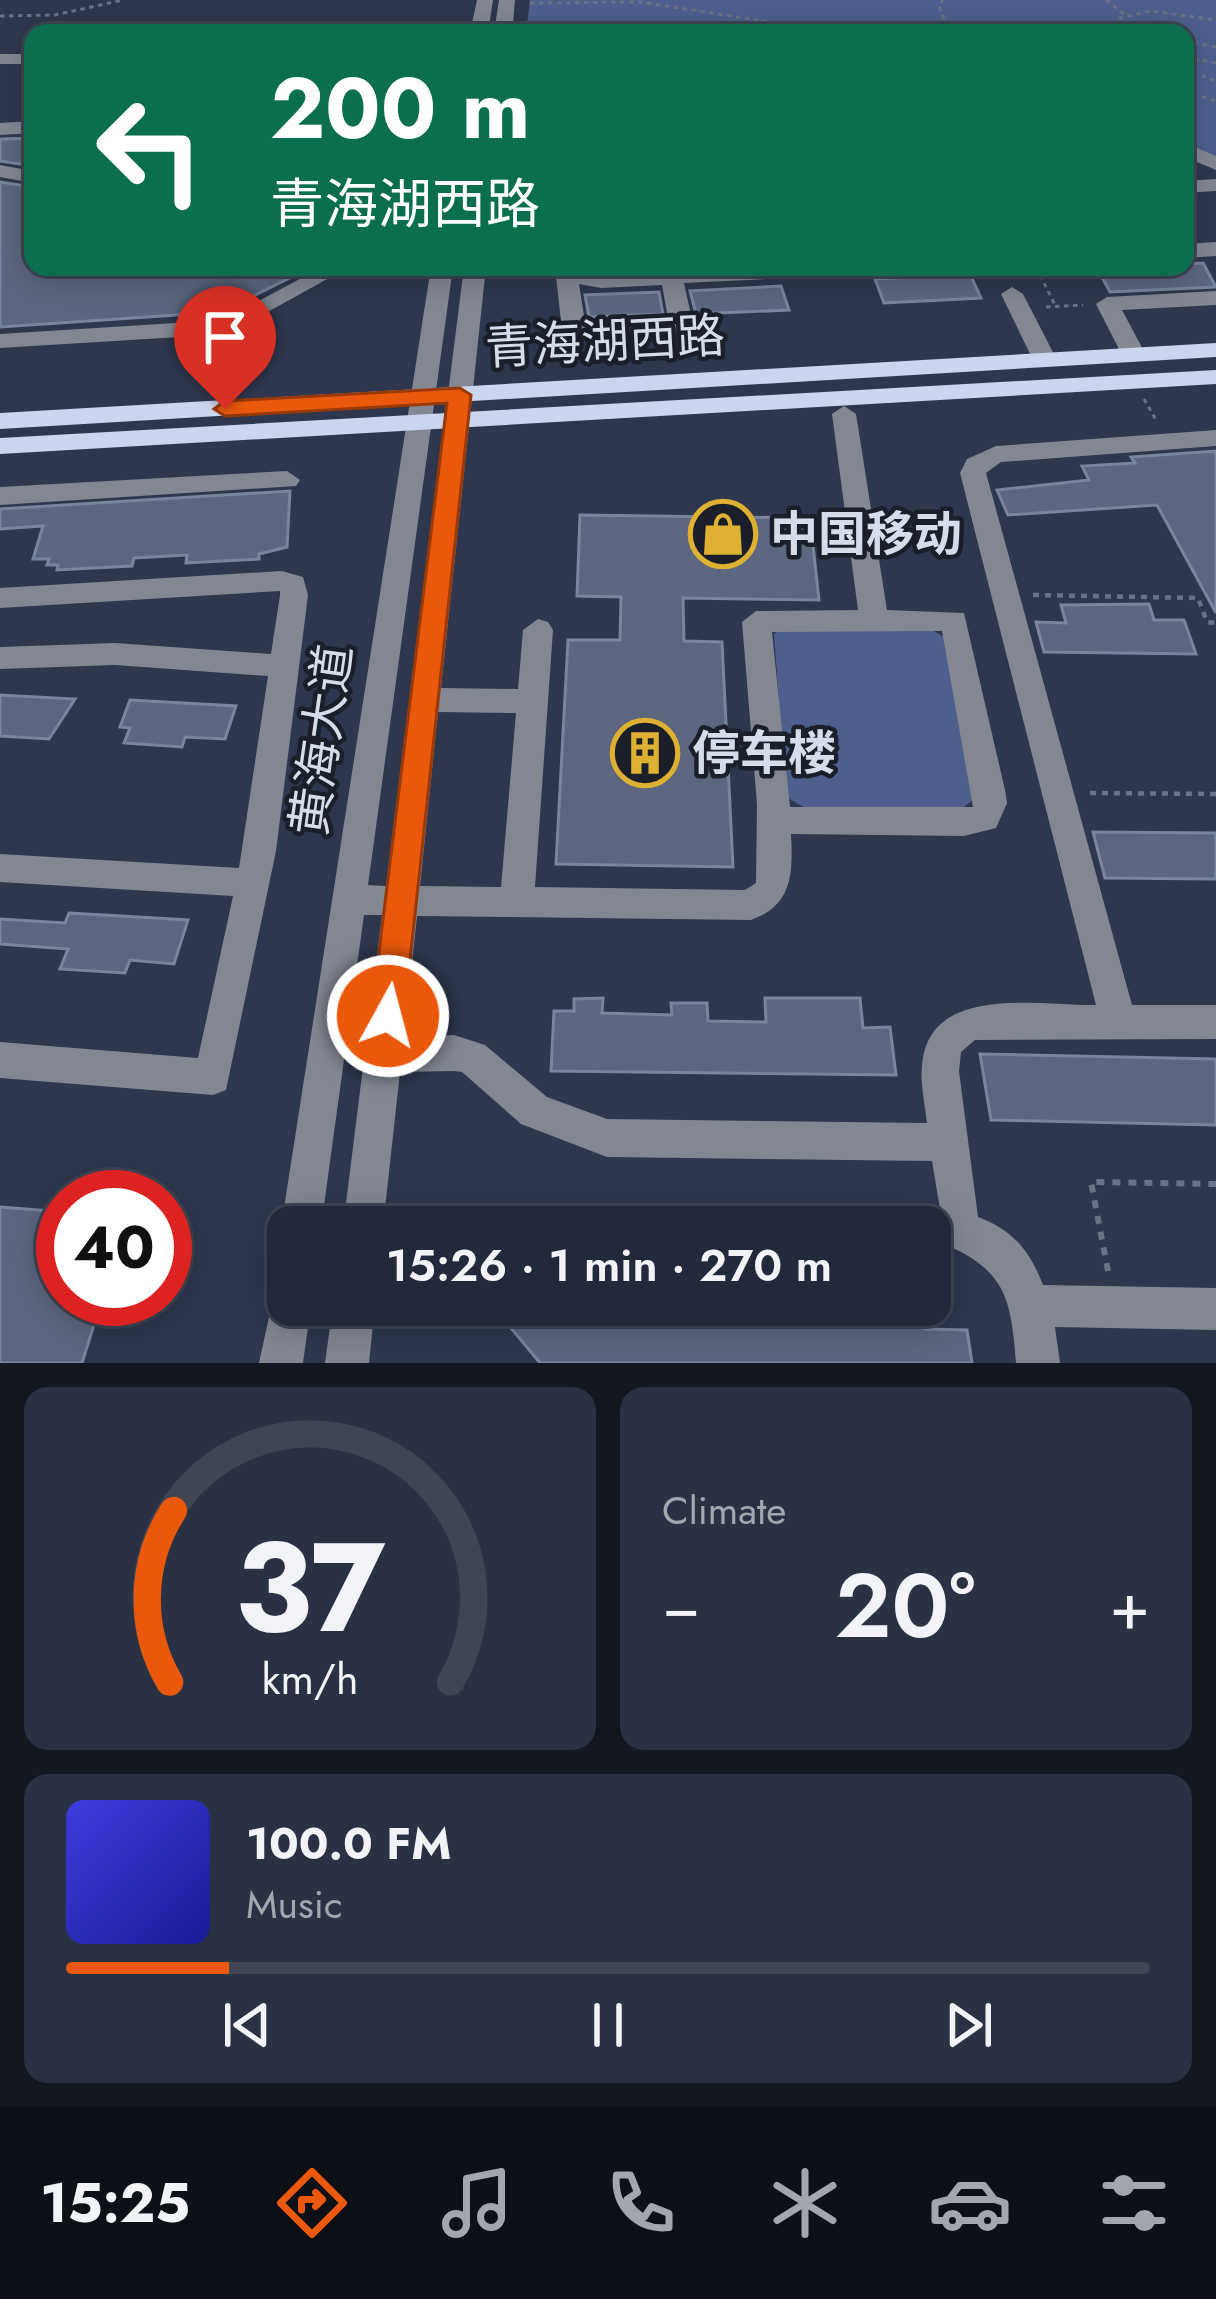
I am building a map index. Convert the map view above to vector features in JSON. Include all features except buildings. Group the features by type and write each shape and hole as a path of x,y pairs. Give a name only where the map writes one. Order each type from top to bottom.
{"main road":[{"name":"青海湖西路","path":"458,410 587,388 1216,350"},
{"name":"青海湖西路","path":"0,446 420,411 592,416 1216,376"},
{"name":"青海湖西路","path":"0,422 269,420"}],"street":[{"path":"0,340 228,327 322,276"},
{"name":"黄海大道","path":"304,1206 441,276"},
{"name":"黄海大道","path":"365,1206 474,276"},
{"path":"563,276 574,330 681,324 672,278"},
{"path":"586,276 602,280 708,276"},
{"path":"1134,355 1107,304 1216,298"},
{"path":"1016,301 1045,360"},
{"path":"587,388 592,416"},
{"path":"844,414 874,619"},
{"path":"1118,1022 975,485 976,465 995,454 1216,437"},
{"path":"3,496 287,480"},
{"path":"0,598 282,580 293,584 294,595 252,883 213,1077 0,1060"},
{"path":"349,900 751,905 765,898 775,881 756,622 954,620 989,790 988,812 964,822 772,820"},
{"path":"517,903 538,630"},
{"path":"0,658 115,653 285,667"},
{"path":"424,700 532,701"},
{"path":"0,868 252,883"},
{"path":"1038,1363 1022,1276 985,1236 960,1231 940,1071 942,1048 951,1033 985,1022 1216,1022"},
{"path":"383,1055 472,1057 535,1112 607,1138 949,1142"},
{"path":"1030,1306 1216,1309"},
{"path":"281,1363 287,1326"},
{"path":"347,1363 351,1326"}],"path":[{"path":"89,10 92,0"},
{"path":"0,16 55,16 123,0"},
{"path":"1106,0 1125,15 1150,11 1216,20"},
{"path":"507,2 667,4 788,24"},
{"path":"1123,24 1125,15"},
{"path":"1041,276 1056,306"},
{"path":"1016,301 1056,306 1107,304"},
{"path":"1141,394 1168,440"},
{"path":"1004,594 1198,598 1207,622 1216,622"},
{"path":"1057,793 1216,794"},
{"path":"1114,1307 1090,1182 1216,1184"}],"shaded area":[{"path":"530,0 1216,0 1216,161 1194,151 1194,24 527,24"},
{"path":"929,628 944,637 975,798 963,808 804,807 786,797 774,634 780,629"}],"place":[{"name":"中国移动","path":"723,534"},
{"name":"停车楼","path":"645,753"}],"route":[{"path":"225,409 460,395 388,1016"}]}
